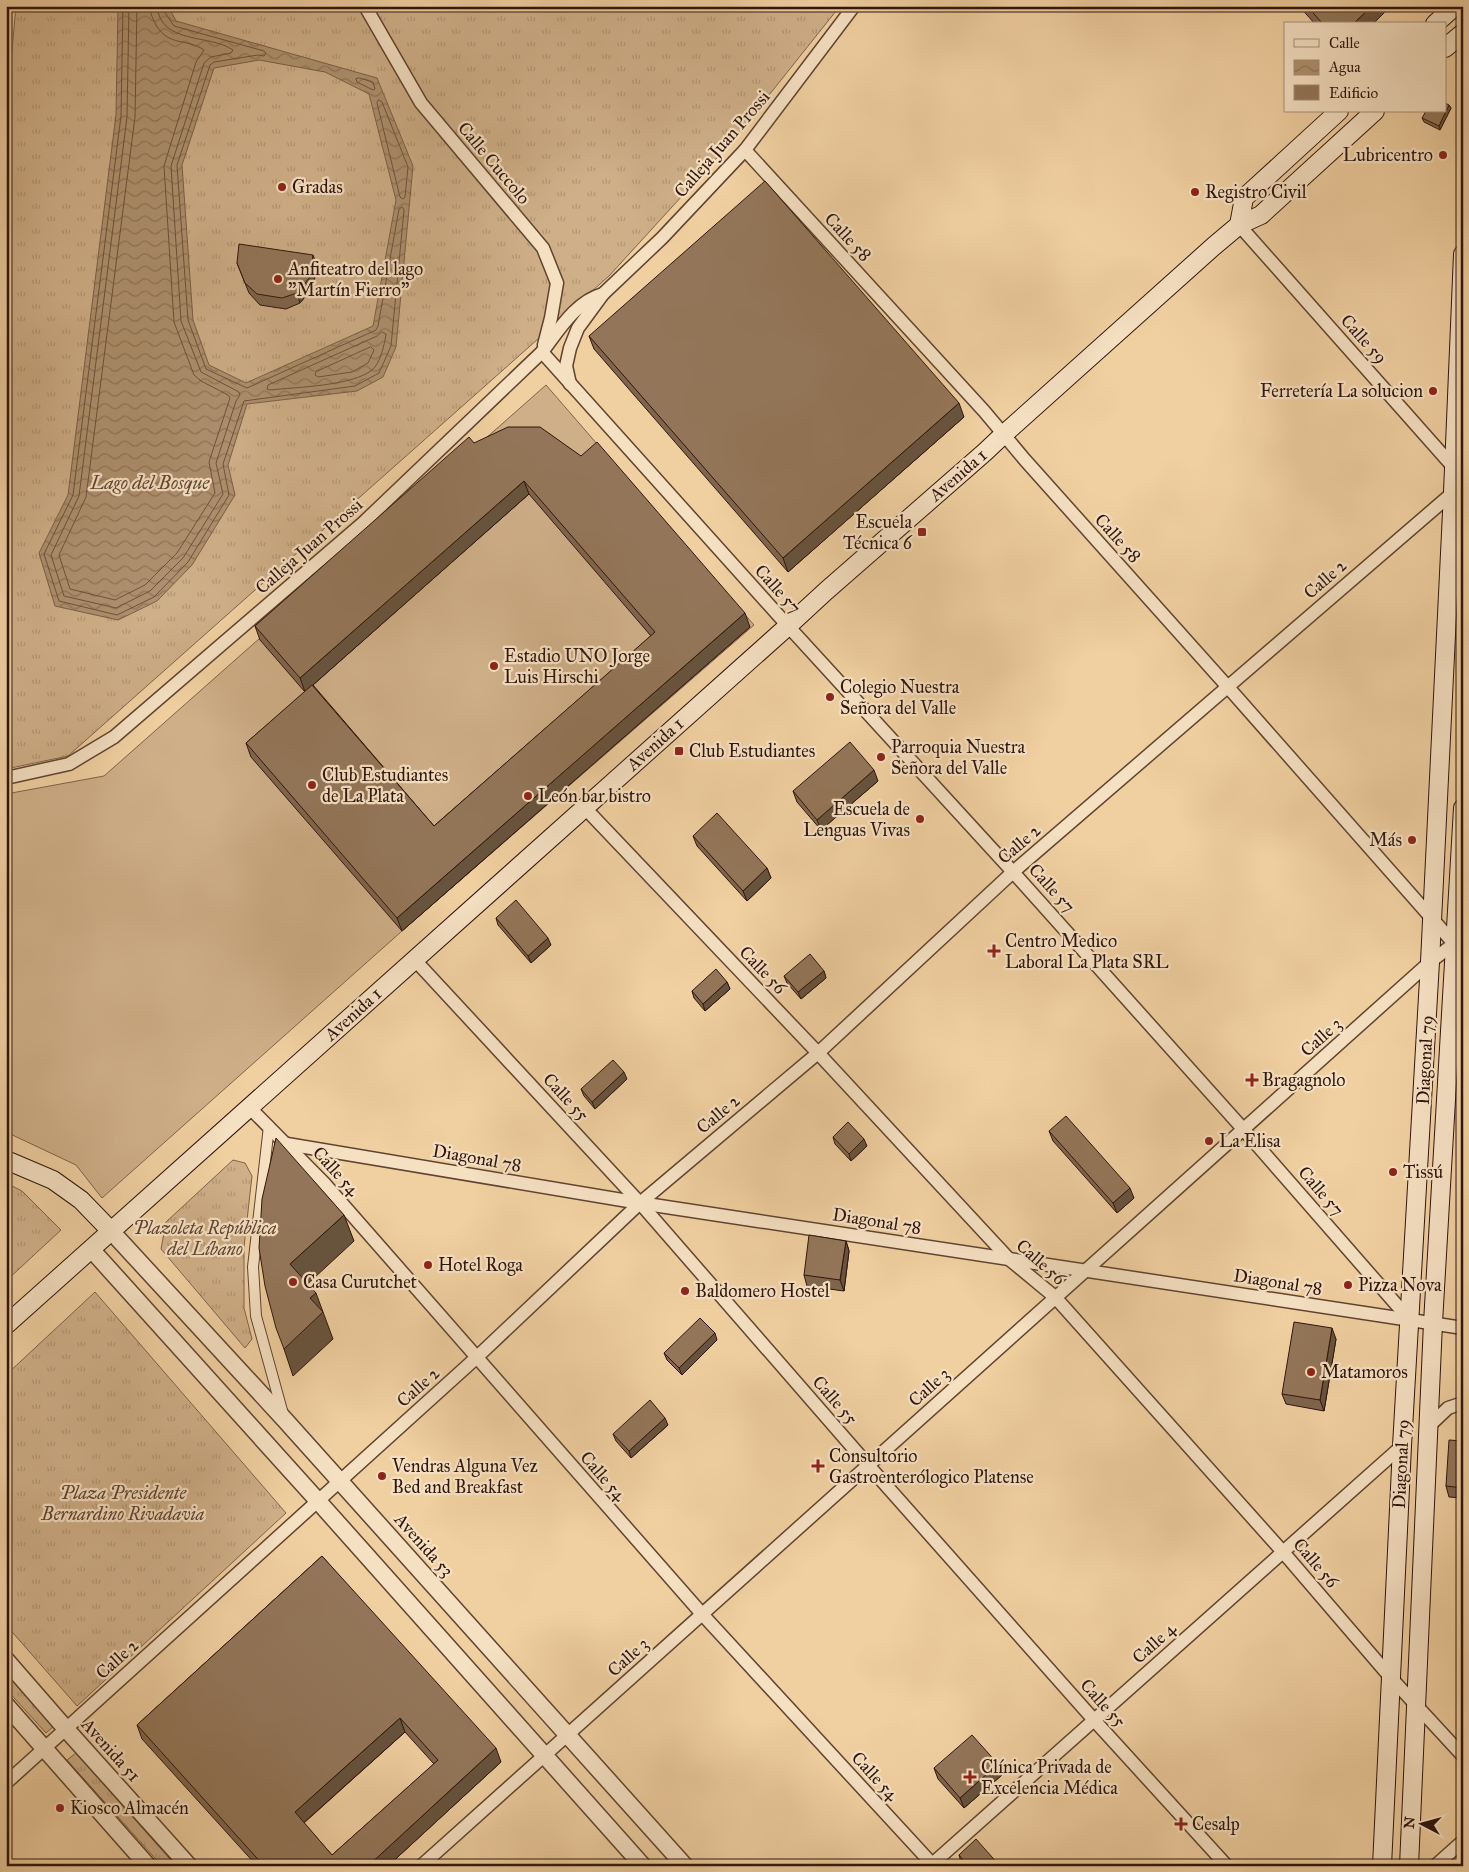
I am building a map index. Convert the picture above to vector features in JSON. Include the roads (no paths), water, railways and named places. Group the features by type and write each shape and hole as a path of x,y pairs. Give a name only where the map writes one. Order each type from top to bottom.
{"main road":[{"path":"1437,22 1455,6"},
{"path":"1446,47 1463,32"},
{"path":"1239,225 1244,198 1338,112"},
{"name":"Avenida 1","path":"6,1325 826,591 1239,225 1261,215 1374,112"},
{"name":"Diagonal 79","path":"1382,1866 1402,1446 1458,480 1463,254"},
{"name":"Diagonal 79","path":"1409,1866 1434,1323 1460,944 1463,808"},
{"path":"6,1160 53,1180 82,1200 111,1231"}],"street":[{"name":"Calle Cuccolo","path":"365,6 421,103 543,248 557,283 551,318 542,352"},
{"name":"Calleja Juan Prossi","path":"570,384 566,366 570,348 578,328 603,294 662,238 745,150 854,6"},
{"name":"Calle 58","path":"745,150 984,411 1002,435 1432,917 1460,944"},
{"name":"Calle 59","path":"1239,225 1458,480"},
{"name":"Calleja Juan Prossi","path":"6,778 69,764 114,737 363,523 542,352 580,306 591,298 603,294"},
{"name":"Calle 57","path":"542,352 788,626 1013,872 1244,1130 1409,1319"},
{"name":"Calle 2","path":"6,1783 476,1358 640,1203 818,1052 1013,872 1227,686 1458,480"},
{"name":"Calle 56","path":"584,808 818,1052 1009,1258 1055,1297 1283,1552 1392,1680 1463,1756"},
{"name":"Calle 3","path":"421,1866 1430,962 1460,944"},
{"name":"Calle 55","path":"414,959 640,1203 868,1465 1094,1720 1227,1866"},
{"name":"Calle 54","path":"249,1107 324,1183 702,1614 932,1865"},
{"path":"269,1126 253,1267 256,1316 285,1420"},
{"name":"Diagonal 78","path":"287,1144 640,1203 1463,1328"},
{"name":"Avenida 53","path":"111,1231 285,1420 685,1866"},
{"path":"91,1249 643,1866"},
{"path":"1429,1426 1448,1408 1463,1403"},
{"name":"Calle 4","path":"932,1865 1402,1446"},
{"name":"Avenida 51","path":"6,1660 189,1866"},
{"path":"6,1705 148,1866"},
{"path":"1435,1866 1463,1841"}],"water":[{"name":"Lago del Bosque","path":"118,6 168,6 176,21 377,78 413,166 396,347 383,377 357,391 247,404 228,465 235,495 192,565 157,601 118,620 55,606 39,553 68,495 116,115","holes":["259,60 325,72 369,94 396,200 373,326 246,383 209,365 193,320 182,165 214,68"]}],"place":[{"name":"Lubricentro","path":"1443,155"},
{"name":"Gradas","path":"282,187"},
{"name":"Registro Civil","path":"1195,192"},
{"name":"Anfiteatro del lago \"Martín Fierro\"","path":"278,279"},
{"name":"Ferretería La solucion","path":"1433,391"},
{"name":"Escuela Técnica 6","path":"922,532"},
{"name":"Estadio UNO Jorge Luis Hirschi","path":"494,666"},
{"name":"Colegio Nuestra Señora del Valle","path":"830,697"},
{"name":"Club Estudiantes","path":"679,751"},
{"name":"Parroquia Nuestra Señora del Valle","path":"881,757"},
{"name":"Club Estudiantes de La Plata","path":"312,785"},
{"name":"León bar bistro","path":"528,796"},
{"name":"Escuela de Lenguas Vivas","path":"920,819"},
{"name":"Más","path":"1412,840"},
{"name":"Centro Medico Laboral La Plata SRL","path":"994,951"},
{"name":"Bragagnolo","path":"1252,1080"},
{"name":"La Elisa","path":"1209,1141"},
{"name":"Tissú","path":"1393,1172"},
{"name":"Hotel Roga","path":"428,1265"},
{"name":"Casa Curutchet","path":"293,1282"},
{"name":"Pizza Nova","path":"1348,1285"},
{"name":"Baldomero Hostel","path":"685,1291"},
{"name":"Matamoros","path":"1311,1372"},
{"name":"Consultorio Gastroenterólogico Platense","path":"818,1466"},
{"name":"Vendras Alguna Vez Bed and Breakfast","path":"382,1476"},
{"name":"Clínica Privada de Excelencia Médica","path":"970,1777"},
{"name":"Kiosco Almacén","path":"60,1808"},
{"name":"Cesalp","path":"1181,1824"}],"park label":[{"name":"Plazoleta República del Líbano","path":"205,1238"},
{"name":"Plaza Presidente Bernardino Rivadavia","path":"123,1504"}]}
